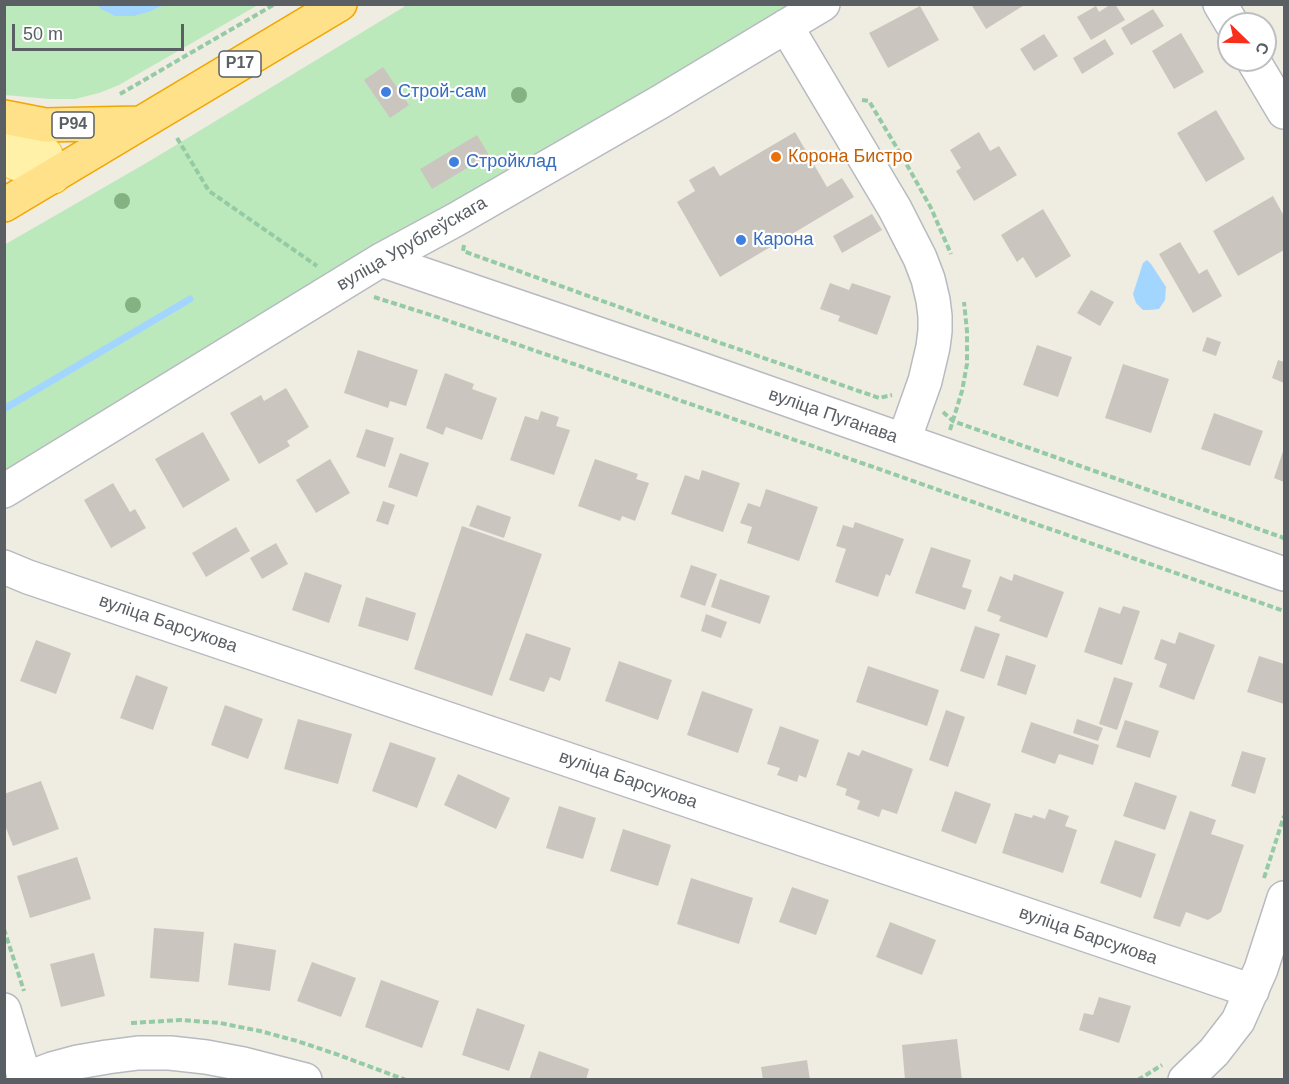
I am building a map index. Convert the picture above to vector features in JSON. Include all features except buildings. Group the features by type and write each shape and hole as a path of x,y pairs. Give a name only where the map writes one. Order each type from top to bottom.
{"highway":[{"name":"Р17","path":"4,205 340,4"},
{"name":"Р94","path":"4,117 45,125 141,123"}],"main road":[{"name":"Р94","path":"4,122 31,135 46,155 53,177"},
{"path":"4,157 53,177"}],"street":[{"name":"вуліца Урублеўскага","path":"4,491 381,260 660,102 823,4"},
{"path":"786,26 895,209 928,279 933,300 935,332 930,363 904,441"},
{"path":"1260,72 1284,111"},
{"name":"вуліца Пуганава","path":"381,260 675,360 1284,574"},
{"name":"вуліца Барсукова","path":"4,567 1252,991"},
{"path":"1185,1080 1214,1052 1238,1021 1265,958 1284,898"},
{"path":"15,1004 24,1079 107,1057 138,1053 170,1053 243,1064 305,1080"}],"path":[{"path":"117,97 275,4"},
{"path":"177,138 209,190 342,284 363,294 451,322 1284,610"},
{"path":"455,220 464,239 463,251 879,398 900,394 919,400 936,406 953,421 1284,538"},
{"path":"4,929 15,1004"}],"green space":[{"path":"5,5 258,5 119,85 75,99 50,99 5,95"},
{"path":"407,5 801,5 5,479 4,245 148,162"}],"water":[{"path":"98,5 164,5 134,16 115,16"},
{"path":"1147,260 1166,287 1165,300 1159,309 1143,310 1136,303 1133,294 1143,263"}],"waterway":[{"path":"4,409 190,299"}],"place":[{"name":"Строй-сам","path":"386,92"},
{"name":"Корона Бистро","path":"776,157"},
{"name":"Стройклад","path":"454,162"},
{"name":"Карона","path":"741,240"}]}
